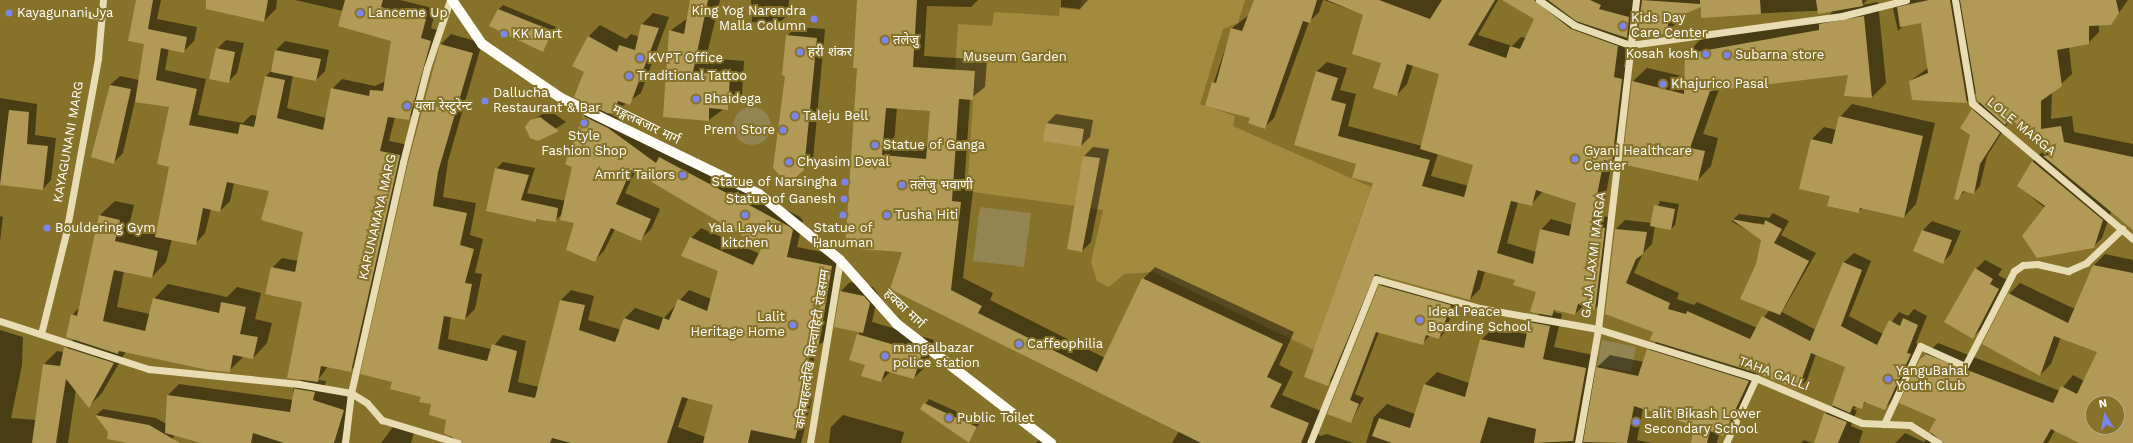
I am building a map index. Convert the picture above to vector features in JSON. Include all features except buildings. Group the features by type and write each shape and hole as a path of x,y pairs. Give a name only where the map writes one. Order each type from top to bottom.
{"main road":[{"name":"मङ्गलबजार मार्ग","path":"451,0 482,44 521,72 561,98 759,194 840,260"},
{"name":"हक्का मार्ग","path":"840,260 897,324 1051,443"}],"street":[{"name":"KAYAGUNANI MARG","path":"41,334 66,233 98,58 103,0"},
{"name":"KARUNAMAYA MARG","path":"345,443 351,393 405,155 427,68 451,0"},
{"path":"1540,0 1574,25 1630,45 1842,16 1906,0"},
{"name":"GAJA LAXMI MARGA","path":"1578,443 1598,329 1636,0"},
{"name":"LOLE MARGA","path":"1955,0 1972,103 2133,239"},
{"path":"50,11 102,16"},
{"path":"1884,424 1920,346 1964,366 2014,271 2022,265 2037,264 2068,271 2086,263 2122,229"},
{"name":"कनिबाहलदेखि सिन्चाहिटी रोडसम्म","path":"810,443 840,260"},
{"name":"TAHA GALLI","path":"1310,443 1376,279 1479,308 1598,329 1756,378 1862,422 1910,425 1939,443"},
{"path":"0,321 41,334 84,351 149,369 299,384 351,393 367,403 382,420 458,443"},
{"path":"1726,443 1756,378"}],"green space":[{"name":"Museum Garden","path":"1081,0 1245,0 1238,23 1223,29 1200,104 1235,116 1233,126 1371,187 1314,350 1153,272 1124,274 1109,287 1097,281 1091,262 1103,210 967,191 975,72 955,70 958,24 992,26 994,12 1059,16 1060,8 1080,10"}],"shaded area":[{"path":"752,107 762,110 768,116 771,126 768,136 762,142 752,145 742,142 736,136 733,126 736,116 742,110"},
{"path":"980,207 1031,213 1024,267 973,261"},
{"path":"1602,340 1636,347 1631,372 1597,365"}],"place":[{"name":"Kayagunani Jya","path":"9,13"},
{"name":"Lanceme Up","path":"360,13"},
{"name":"King Yog Narendra Malla Column","path":"814,19"},
{"name":"Kids Day Care Center","path":"1623,26"},
{"name":"KK Mart","path":"504,34"},
{"name":"तलेजु","path":"885,40"},
{"name":"हरी शंकर","path":"800,52"},
{"name":"Kosah kosh","path":"1706,54"},
{"name":"Subarna store","path":"1727,55"},
{"name":"KVPT Office","path":"640,58"},
{"name":"Traditional Tattoo","path":"629,76"},
{"name":"Khajurico Pasal","path":"1663,84"},
{"name":"Bhaidega","path":"696,99"},
{"name":"Dallucha Restaurant & Bar","path":"485,101"},
{"name":"यला रेस्टुरेन्ट","path":"407,106"},
{"name":"Taleju Bell","path":"795,116"},
{"name":"Style Fashion Shop","path":"584,123"},
{"name":"Prem Store","path":"783,130"},
{"name":"Statue of Ganga","path":"875,145"},
{"name":"Gyani Healthcare Center","path":"1575,159"},
{"name":"Chyasim Deval","path":"789,162"},
{"name":"Amrit Tailors","path":"683,175"},
{"name":"Statue of Narsingha","path":"845,182"},
{"name":"तलेजु भवाणी","path":"902,185"},
{"name":"Statue of Ganesh","path":"844,199"},
{"name":"Yala Layeku kitchen","path":"745,215"},
{"name":"Statue of Hanuman","path":"843,215"},
{"name":"Tusha Hiti","path":"887,215"},
{"name":"Bouldering Gym","path":"47,228"},
{"name":"Ideal Peace Boarding School","path":"1420,320"},
{"name":"Lalit Heritage Home","path":"793,325"},
{"name":"Caffeophilia","path":"1019,344"},
{"name":"mangalbazar police station","path":"885,356"},
{"name":"YanguBahal Youth Club","path":"1888,379"},
{"name":"Public Toilet","path":"949,418"},
{"name":"Lalit Bikash Lower Secondary School","path":"1636,422"}]}
